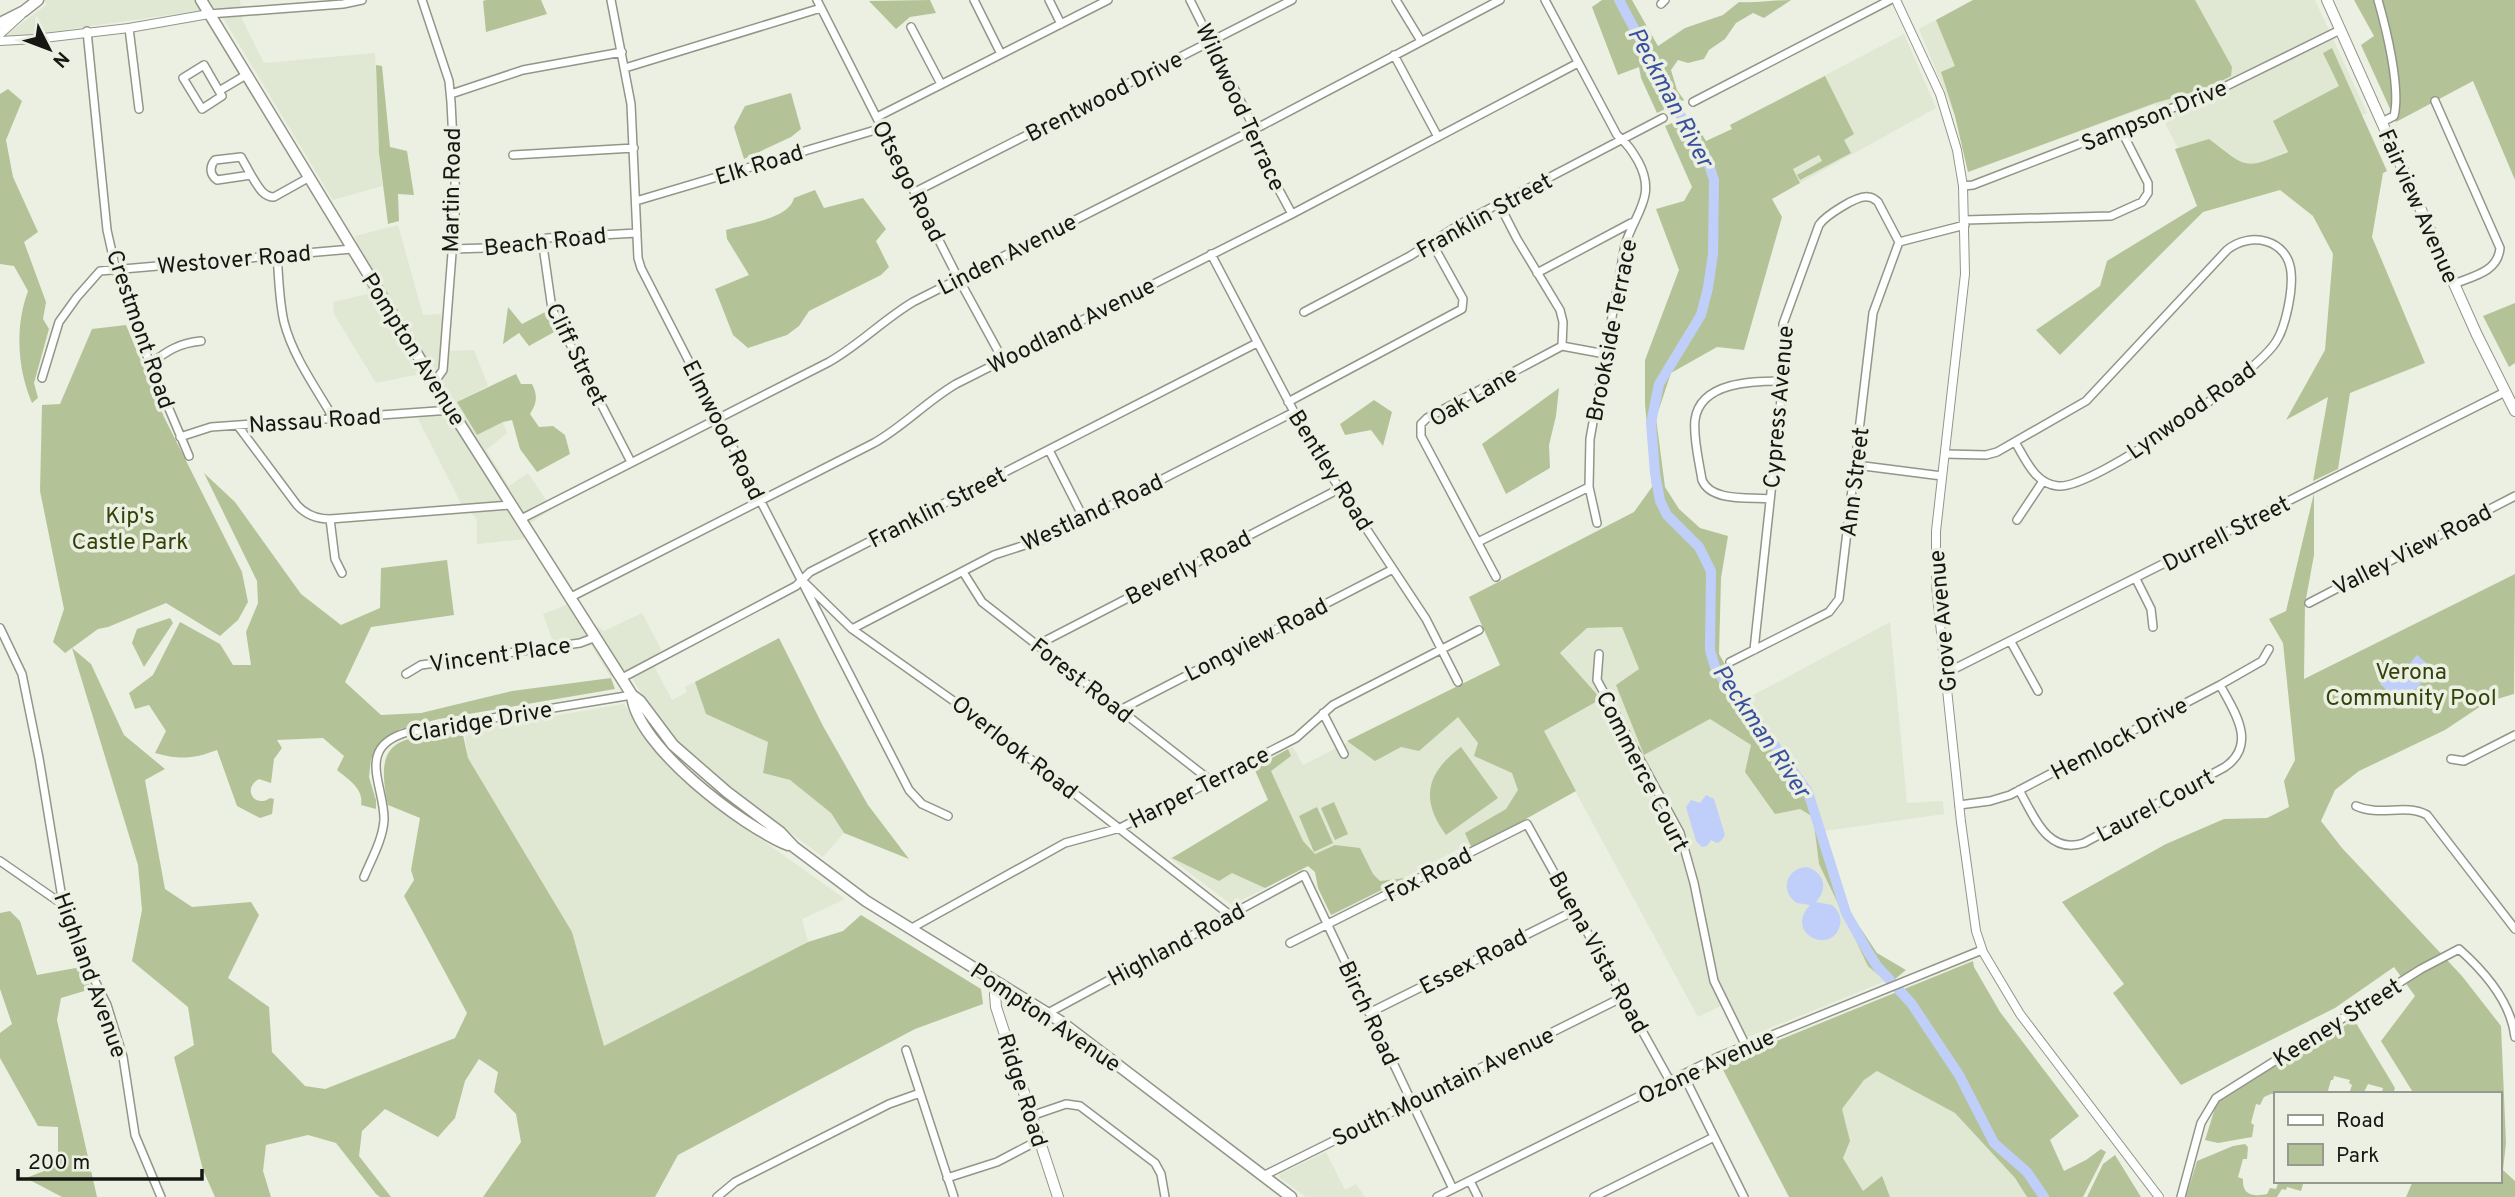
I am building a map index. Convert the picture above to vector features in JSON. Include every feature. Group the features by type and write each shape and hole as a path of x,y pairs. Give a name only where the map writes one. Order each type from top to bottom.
{"main road":[{"name":"Pompton Avenue","path":"201,0 511,505 632,695 640,701 673,745 727,792 780,832 794,847 866,901 1048,1013 1291,1197"},
{"name":"Fairview Avenue","path":"2327,0 2454,284 2515,411"},
{"path":"0,23 35,3"},
{"name":"Ridge Road","path":"1001,984 995,995 996,1007 1058,1197"}],"street":[{"path":"0,41 129,28 209,14 343,4 362,0"},
{"name":"Martin Road","path":"422,0 451,94 456,201 443,370 438,377 432,379"},
{"name":"Elmwood Road","path":"611,0 631,104 641,268 909,790 922,804 948,816"},
{"name":"Otsego Road","path":"817,0 1003,360"},
{"path":"974,0 1001,54"},
{"path":"1049,0 1061,24"},
{"path":"877,117 1108,0"},
{"name":"Wildwood Terrace","path":"1190,0 1251,122 1252,140 1292,214"},
{"name":"Brentwood Drive","path":"915,192 1293,0"},
{"path":"1396,0 1421,41"},
{"name":"Linden Avenue","path":"521,519 840,356 902,309 1252,131 1500,0"},
{"name":"Brookside Terrace","path":"1545,0 1617,135 1628,144 1647,183 1645,198 1632,222 1625,245 1590,439 1589,487 1597,523"},
{"path":"1693,102 1890,0"},
{"name":"Grove Avenue","path":"1896,0 1940,94 1957,150 1963,186 1965,274 1936,531 1936,585 1972,905 1982,950 2020,1014 2159,1197"},
{"path":"2378,0 2387,35 2395,100 2394,116 2382,122"},
{"path":"0,34 35,3"},
{"path":"625,68 821,8"},
{"path":"911,27 941,85"},
{"path":"129,28 139,109"},
{"name":"Sampson Drive","path":"1963,186 1973,186 2214,92 2340,30"},
{"name":"Crestmont Road","path":"87,31 107,230 116,270 150,364 189,456"},
{"path":"451,94 523,70 622,52"},
{"path":"1394,55 1438,137"},
{"name":"Woodland Avenue","path":"571,597 883,438 946,390 1292,214 1578,63"},
{"path":"204,65 219,91 222,96 202,109 183,78 204,65"},
{"path":"219,91 246,75"},
{"path":"2435,101 2500,248 2498,259 2490,268 2454,284"},
{"name":"Franklin Street","path":"1304,312 1432,243 1462,223 1663,118"},
{"name":"Elk Road","path":"636,201 882,128"},
{"path":"1899,242 1965,223 2111,216 2141,202 2148,193 2148,183 2121,130"},
{"path":"513,155 634,148"},
{"path":"251,175 217,180 212,174 211,166 215,160 241,157 264,194 272,197 309,178"},
{"name":"Cypress Avenue","path":"1754,650 1783,381 1783,324 1821,221 1827,215 1862,197 1870,197 1878,202 1899,242"},
{"path":"1499,204 1562,314 1562,346 1605,354"},
{"path":"1537,272 1632,222"},
{"name":"Beach Road","path":"452,249 516,247 542,239 637,233"},
{"name":"Cliff Street","path":"542,239 552,309 631,462"},
{"name":"Lynwood Road","path":"1945,454 1986,455 1997,452 2086,401 2231,246 2246,240 2261,239 2274,244 2284,254 2292,275 2284,323 2274,347 2264,359 2152,443 2074,485 2058,486 2043,481"},
{"name":"Ann Street","path":"1730,662 1829,612 1838,603 1873,313 1899,242"},
{"path":"1288,402 1457,313 1463,306 1463,299 1432,243"},
{"name":"Westover Road","path":"116,270 352,249"},
{"name":"Bentley Road","path":"1211,254 1288,402 1339,489 1426,619 1458,682"},
{"path":"277,256 282,312 288,334 298,357 334,419"},
{"path":"42,378 65,314 100,271 116,270"},
{"path":"150,364 169,349 184,343 201,341"},
{"name":"Franklin Street","path":"622,678 796,586 810,572 1257,343"},
{"name":"Oak Lane","path":"1496,577 1422,436 1421,424 1427,418 1562,346"},
{"path":"1770,499 1717,494 1706,488 1702,480 1695,422 1699,408 1706,399 1732,384 1746,381 1783,381"},
{"name":"Durrell Street","path":"1946,673 2505,392"},
{"name":"Nassau Road","path":"180,437 201,429 451,410"},
{"name":"Westland Road","path":"852,629 1001,552 1042,540 1294,412"},
{"path":"238,426 300,508 316,518 511,505"},
{"path":"2015,442 2033,472 2043,481 2017,520"},
{"path":"1049,450 1084,519"},
{"path":"1856,465 1942,475"},
{"path":"1478,542 1589,487"},
{"name":"Beverly Road","path":"1037,645 1339,489"},
{"name":"Valley View Road","path":"2309,603 2515,496"},
{"path":"330,519 335,559 342,573"},
{"name":"Longview Road","path":"1119,710 1393,569"},
{"name":"Forest Road","path":"962,572 982,602 1211,781"},
{"path":"2136,579 2151,609 2153,627"},
{"name":"Overlook Road","path":"802,580 852,629 979,719 1230,915"},
{"name":"Highland Avenue","path":"0,628 22,674 39,758 62,904 79,949 107,1005 123,1058 135,1135 161,1197"},
{"name":"Harper Terrace","path":"910,929 1065,843 1119,828 1296,738 1337,703 1479,630"},
{"name":"Vincent Place","path":"406,674 421,665 580,643 596,637"},
{"path":"2011,642 2038,691"},
{"name":"Hemlock Drive","path":"1959,805 1998,800 2019,790 2220,685 2262,661 2269,649"},
{"name":"Commerce Court","path":"1600,654 1597,680 1683,840 1712,973 1746,1046"},
{"name":"Laurel Court","path":"2019,790 2048,837 2067,845 2084,843 2233,761 2241,748 2243,732 2220,685"},
{"name":"Claridge Drive","path":"364,877 383,826 383,810 375,775 376,765 381,750 393,738 408,732 632,695"},
{"path":"1323,713 1344,754"},
{"path":"2451,759 2464,761 2515,735"},
{"path":"2356,806 2370,813 2413,810 2427,816 2515,929"},
{"name":"Buena Vista Road","path":"1527,824 1670,1081"},
{"name":"Fox Road","path":"1290,943 1527,824"},
{"path":"0,860 62,904"},
{"name":"Birch Road","path":"1304,875 1453,1189"},
{"name":"Highland Road","path":"1048,1013 1304,875"},
{"name":"Essex Road","path":"1369,1013 1576,910"},
{"name":"Keeney Street","path":"2181,1197 2201,1123 2216,1098 2421,969 2459,949 2478,966 2494,986 2513,1020 2515,1037"},
{"name":"Ozone Avenue","path":"1437,1197 1683,1074 1982,950"},
{"name":"South Mountain Avenue","path":"1263,1176 1623,997"},
{"path":"906,1051 954,1197"},
{"path":"1683,1074 1744,1197"},
{"path":"720,1196 735,1182 888,1104 920,1093"},
{"path":"1031,1116 1066,1104 1084,1108 1157,1165 1165,1197"},
{"path":"1594,1197 1714,1137"},
{"path":"947,1178 997,1162 1040,1140"},
{"path":"1470,1181 1478,1197"}],"shaded area":[{"path":"45,0 240,0 242,19 264,63 375,53 382,186 333,200 217,8 1,39 46,5"},
{"path":"1973,0 2315,0 2367,113 2258,165 2244,164 2209,139 2178,148 2155,104 1968,172 1955,116 1919,29"},
{"path":"1904,34 1936,108 1771,199 1730,125"},
{"path":"398,225 423,315 441,314 450,351 474,350 488,386 457,402 477,435 503,422 507,433 486,450 509,486 528,473 552,509 532,522 523,539 477,544 477,519 461,503 418,419 436,405 420,374 376,383 334,314 333,302 368,294 355,236"},
{"path":"566,605 604,631 642,613 661,649 655,668 672,700 687,692 685,687 695,682 706,714 768,742 763,773 790,780 831,813 844,833 823,857 743,798 687,751 653,712 627,670 611,678 591,645 567,652 552,639 543,614"},
{"path":"1890,622 1907,803 1943,801 1944,814 1825,831 1746,699"},
{"path":"1623,627 1639,669 1644,755 1710,719 1751,745 1800,809 1813,817 1819,864 1886,981 1748,1037 1721,1006 1698,1017 1541,728 1560,654 1587,628"},
{"path":"1496,667 1563,794 1333,915 1318,888 1315,872 1308,866 1232,905 1170,858 1252,817 1281,795 1266,762 1293,747 1303,765"},
{"path":"624,704 651,744 699,795 845,899 802,919 808,942 604,1046 572,932 468,758 465,737 472,730"},
{"path":"1877,1071 1955,1113 2015,1178 2027,1197 1890,1197 1882,1177 1863,1192 1843,1157 1842,1109 1864,1080"},
{"path":"1326,1152 1345,1190 1356,1184 1365,1197 1306,1197 1279,1177 1280,1174"}],"green space":[{"path":"541,0 547,14 486,32 483,1"},
{"path":"930,0 936,13 910,17 896,29 869,1"},
{"path":"1602,0 1632,0 1658,46 1685,28 1723,15 1739,2 1791,0 1764,18 1753,13 1736,23 1725,39 1709,50 1704,59 1688,63 1678,60 1671,70 1677,90 1684,100 1657,113 1641,78 1639,67 1618,75 1592,7"},
{"path":"1973,0 2195,0 2232,67 2231,76 2208,88 2155,103 1968,172 1941,72 1955,66 1936,20"},
{"path":"2354,0 2515,0 2515,180 2473,81 2396,122 2361,45 2374,36"},
{"path":"2332,48 2387,171 2383,173 2372,237 2425,363 2350,393 2338,469 2313,481 2328,397 2286,420 2325,350 2333,254 2313,216 2280,190 2203,212 2060,355 2036,330 2100,286 2107,261 2197,206 2175,149 2209,139 2239,160 2253,164 2288,152 2273,121 2339,86 2323,53"},
{"path":"376,65 382,66 390,147 407,151 414,195 398,194 399,221 388,224 379,153"},
{"path":"1825,76 1854,134 1844,140 1851,153 1800,180 1797,175 1822,161 1819,155 1793,169 1800,183 1772,199 1782,217 1744,350 1717,347 1671,373 1656,418 1665,487 1679,509 1700,528 1728,536 1721,578 1719,654 1753,712 1813,795 1851,914 1877,953 1906,970 1889,984 1868,966 1819,864 1813,817 1800,809 1775,814 1745,772 1751,745 1710,719 1644,755 1616,685 1639,669 1622,627 1587,628 1560,653 1601,699 1544,731 1576,791 1472,849 1465,833 1506,809 1518,790 1512,773 1474,756 1478,743 1458,717 1419,751 1401,747 1375,761 1347,741 1500,665 1469,597 1634,512 1652,487 1645,404 1645,360 1679,270 1656,209 1684,201 1692,187 1665,126 1690,115 1706,141 1732,129 1730,125"},
{"path":"8,89 22,101 6,140 13,177 38,232 24,242 46,302 43,319 49,329 34,383 38,398 32,403 23,376 20,347 21,318 28,291 14,266 0,264 0,94"},
{"path":"791,93 801,129 791,137 744,159 734,127 745,106"},
{"path":"815,190 824,208 863,198 886,229 876,241 889,267 881,275 809,311 799,326 787,335 748,348 733,335 715,289 749,275 727,239 726,230 775,216 784,211 794,198"},
{"path":"2515,303 2515,363 2509,367 2483,316"},
{"path":"508,307 522,324 545,312 556,331 529,346 519,333 503,344"},
{"name":"Kip's Castle Park","path":"126,325 164,417 242,572 248,602 238,620 220,636 166,603 98,629 65,653 53,642 64,609 40,491 42,405 60,404 92,329"},
{"path":"516,374 521,384 532,384 534,388 536,399 530,414 539,427 553,426 565,435 570,454 537,472 520,449 512,420 477,435 457,402"},
{"path":"1559,388 1549,445 1550,468 1506,494 1482,444"},
{"path":"1374,400 1392,412 1383,446 1371,430 1345,435 1340,424"},
{"path":"204,473 235,502 301,594 341,625 380,608 381,568 447,560 454,615 371,627 345,682 381,715 421,713 512,691 611,678 615,689 439,719 400,729 382,742 371,759 369,777 376,809 361,805 358,790 337,770 344,756 323,738 277,740 282,748 274,759 271,783 259,779 251,787 255,799 274,799 272,814 260,818 237,806 217,750 186,758 155,753 166,731 149,705 135,709 129,693 153,675 180,622 220,644 233,665 251,665 246,632 258,603 257,581"},
{"name":"Verona Community Pool","path":"2314,493 2314,555 2305,604 2304,679 2515,574 2514,694 2487,702 2445,730 2359,771 2335,790 2321,821 2342,848 2462,976 2501,1026 2506,1143 2503,1170 2515,1181 2515,1197 2406,1197 2412,1183 2501,1183 2501,1092 2413,1092 2381,1041 2415,996 2394,967 2335,1008 2181,1085 2113,993 2124,984 2062,902 2166,844 2224,819 2267,818 2289,807 2284,781 2295,760 2283,643 2269,619 2286,611"},
{"path":"170,618 173,623 144,667 132,643 137,629"},
{"path":"779,638 823,726 868,805 909,859 844,833 831,813 790,780 763,773 768,742 706,714 695,682"},
{"path":"72,648 91,664 124,735 165,769 145,780 165,889 192,907 251,902 259,915 228,978 269,1007 272,1052 305,1086 325,1089 455,1038 467,1013 404,896 414,880 411,870 420,818 388,805 384,781 389,752 397,744 409,739 462,730 468,758 572,932 604,1046 808,942 843,931 861,915 981,989 983,1004 915,1029 678,1155 655,1197 483,1197 521,1142 516,1114 494,1092 498,1072 479,1059 465,1081 455,1118 438,1137 385,1109 362,1131 359,1156 391,1197 380,1197 376,1194 336,1143 308,1135 266,1145 263,1171 271,1197 215,1197 203,1170 174,1057 194,1045 188,1007 132,961 142,910 138,865"},
{"path":"1461,747 1498,798 1446,835 1432,810 1431,788 1440,767"},
{"path":"1288,749 1291,756 1271,771 1303,841 1315,854 1335,845 1360,848 1373,874 1380,881 1406,878 1331,915 1318,888 1315,872 1308,866 1265,888 1232,873 1219,881 1172,858 1268,800 1254,768"},
{"path":"1334,802 1348,834 1335,840 1321,808"},
{"path":"1317,807 1333,843 1314,852 1299,816"},
{"path":"10,911 20,921 37,975 81,967 91,989 61,998 57,1020 97,1197 62,1197 26,1178 49,1169 58,1152 58,1127 38,1126 0,1058 0,1033 12,1024 0,989 0,913"},
{"path":"1973,961 2000,1012 2079,1116 2050,1140 2064,1171 2101,1149 2106,1152 2083,1197 2027,1197 2015,1178 1955,1113 1877,1071 1864,1080 1842,1109 1850,1141 1843,1158 1863,1191 1882,1176 1890,1197 1789,1197 1720,1064"},
{"path":"2351,1022 2356,1023 2395,1088 2394,1092 2382,1092 2383,1088 2368,1084 2364,1092 2350,1092 2352,1085 2350,1080 2334,1076 2328,1092 2274,1092 2264,1097 2260,1105 2256,1104 2251,1123 2254,1125 2252,1137 2218,1143 2205,1140 2216,1105 2226,1095"},
{"path":"2245,1144 2248,1147 2247,1159 2243,1159 2238,1177 2243,1179 2244,1189 2249,1194 2267,1194 2270,1188 2276,1189 2278,1183 2303,1183 2301,1191 2287,1187 2286,1190 2282,1189 2277,1197 2186,1197 2197,1161 2233,1146"},
{"path":"2115,1155 2141,1197 2087,1197 2103,1164"}],"water":[{"path":"2417,655 2433,669 2403,704 2380,684 2387,675 2395,681"},
{"path":"1706,795 1714,799 1725,835 1721,841 1717,843 1711,840 1707,846 1702,847 1696,841 1686,807 1691,800 1700,803"},
{"path":"1807,867 1818,873 1823,882 1822,892 1816,902 1832,905 1840,916 1836,934 1829,939 1820,940 1806,932 1802,925 1803,915 1810,905 1797,903 1788,892 1787,881 1790,876 1794,871"}],"waterway":[{"name":"Peckman River","path":"1619,0 1679,113 1707,159 1714,180 1713,254 1708,288 1701,315 1659,384 1651,423 1660,501 1667,515 1699,547 1711,571 1710,650 1715,667 1808,792 1846,913 1868,952 1877,966 1911,1003 1959,1075 1994,1143 2027,1172 2044,1197"}]}
